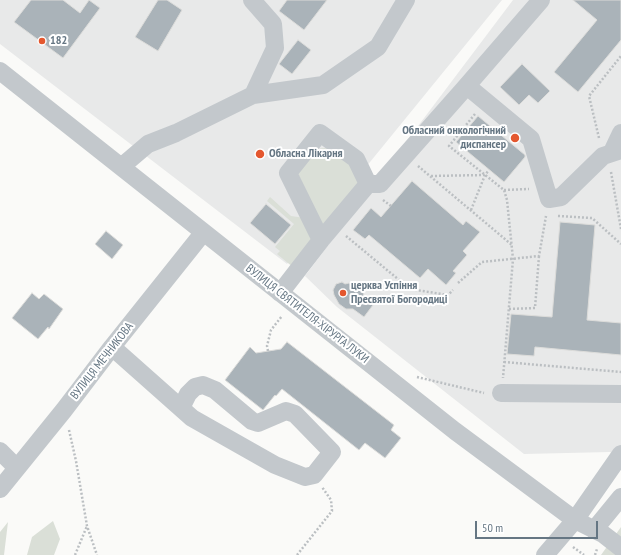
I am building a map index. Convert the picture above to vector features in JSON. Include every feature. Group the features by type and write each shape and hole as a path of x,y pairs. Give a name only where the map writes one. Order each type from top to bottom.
{"street":[{"path":"252,0 273,24 274,48 253,95"},
{"path":"121,167 148,144 176,133 253,95 323,85 378,47 406,0"},
{"path":"368,184 380,184 541,0"},
{"name":"ВУЛИЦЯ СВЯТИТЕЛЯ-ХІРУРГА ЛУКИ","path":"0,71 455,431 575,520 603,534 621,548"},
{"path":"467,86 531,139 549,199 561,197 611,153 621,133"},
{"path":"321,240 288,173 320,133 356,159 368,184"},
{"path":"280,293 321,240 368,184"},
{"name":"ВУЛИЦЯ МЕЧНИКОВА","path":"0,488 64,410 203,232"},
{"path":"112,347 192,418 275,465 306,477 314,475 332,452 295,414 286,411 258,423 252,421 215,390 203,385 195,387 188,394 181,408"},
{"path":"502,393 621,394"},
{"path":"0,451 16,467"},
{"path":"545,555 575,520 621,454"},
{"path":"594,530 621,497"}],"path":[{"path":"621,56 589,96 611,153 621,229"},
{"path":"417,377 481,392 502,393 513,259 513,246 507,200 504,190 449,146 485,101"},
{"path":"406,155 513,246"},
{"path":"471,210 485,175 489,170"},
{"path":"431,176 485,175"},
{"path":"504,190 545,188"},
{"path":"509,309 535,308 539,256 546,215 592,218 621,244"},
{"path":"334,225 410,289 448,295 453,290"},
{"path":"458,283 482,262 539,256"},
{"path":"268,351 267,346 271,330 282,316"},
{"path":"504,362 621,372"},
{"path":"64,410 76,461 87,526 97,555"},
{"path":"297,555 332,511 331,500 314,475"},
{"path":"75,555 87,526"}],"shaded area":[{"name":"Обласна Лікарня","path":"0,0 502,0 287,264 0,44"},
{"name":"Обласний онкологічний диспансер","path":"513,0 621,0 621,459 610,452 524,454 337,307 305,276"},
{"path":"325,148 345,157 356,174 359,187 324,231 296,169 317,149"},
{"path":"270,197 291,216 305,218 314,236 294,268 277,254 280,251 275,247 294,224 267,201"},
{"path":"53,521 60,539 54,555 27,555 32,537"},
{"path":"8,522 4,555 0,555 0,532"},
{"path":"621,527 621,555 601,555"}],"building":[{"path":"31,0 63,0 80,13 89,0 100,8 63,58 14,22"},
{"path":"158,0 167,0 182,10 158,51 135,37"},
{"path":"287,0 327,0 304,30 279,11"},
{"path":"573,0 621,0 621,40 578,92 554,72 597,20"},
{"path":"298,40 311,50 292,74 279,64"},
{"path":"522,64 550,91 538,103 529,95 519,105 500,87"},
{"path":"478,116 525,155 525,157 504,182 456,142"},
{"path":"412,181 463,225 466,221 480,232 463,251 467,255 453,271 456,273 446,285 428,269 420,278 369,235 365,239 353,230 371,208 381,217"},
{"path":"266,204 291,225 275,244 250,223"},
{"path":"560,222 595,225 587,320 621,323 621,355 535,347 534,356 507,354 511,314 552,317"},
{"path":"106,231 123,245 112,259 95,244"},
{"path":"342,282 345,284 354,283 359,286 365,298 373,305 364,317 353,309 346,309 339,304 333,290 336,284"},
{"path":"32,293 39,299 44,294 63,309 49,329 48,327 38,339 12,318"},
{"path":"287,342 394,425 391,430 401,438 385,458 365,443 359,450 282,389 263,410 225,380 250,347 256,353 281,349"}],"place":[{"name":"182","path":"42,41"},
{"name":"Обласний онкологічний диспансер","path":"515,138"},
{"name":"Обласна Лікарня","path":"260,154"},
{"name":"церква Успіння Пресвятої Богородиці","path":"343,293"}]}
